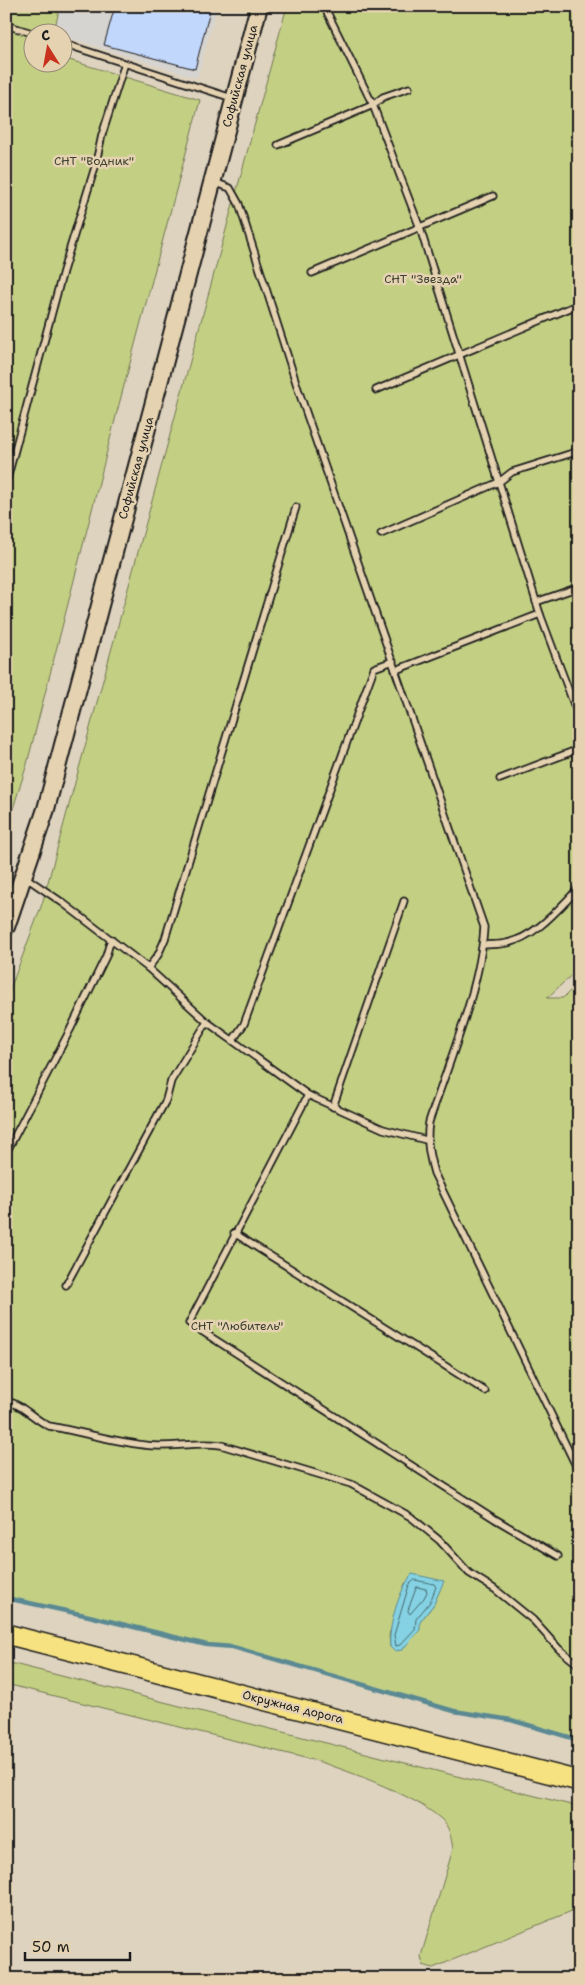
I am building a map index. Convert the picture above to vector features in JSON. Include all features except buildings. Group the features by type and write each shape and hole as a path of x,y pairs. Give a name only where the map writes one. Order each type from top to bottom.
{"main road":[{"name":"Софийская улица","path":"6,927 25,877 46,809 258,6"},
{"name":"Окружная дорога","path":"6,1634 579,1781"}],"lane":[{"path":"324,6 373,105 420,228 536,602 579,718"},
{"path":"6,25 22,30"},
{"path":"72,46 234,98"},
{"path":"6,482 63,271 125,63"},
{"path":"278,145 373,105 383,97 409,88"},
{"path":"212,182 230,188 240,204 299,392 480,912 484,927 483,944 465,1014 429,1122 426,1140 434,1173 579,1472"},
{"path":"312,273 493,196"},
{"path":"376,390 577,305"},
{"path":"381,534 499,482 512,472 579,451"},
{"path":"148,968 158,955 165,939 296,507"},
{"path":"536,602 579,587"},
{"path":"396,670 540,614"},
{"path":"233,1040 244,1024 374,668 393,661"},
{"path":"500,779 579,749"},
{"path":"25,877 148,968 207,1022 308,1095 383,1129 426,1140"},
{"path":"483,944 508,943 530,933 547,921 579,888"},
{"path":"333,1107 404,901"},
{"path":"6,1153 86,997 106,956 111,939"},
{"path":"66,1286 166,1100 172,1081 207,1022"},
{"path":"308,1095 189,1322 495,1519 558,1556"},
{"path":"234,1233 484,1391"},
{"path":"6,1401 18,1404 39,1422 49,1426 144,1446 206,1443 221,1445 351,1484 411,1517 439,1540 469,1573 496,1590 532,1620 559,1648 579,1665"}],"shaded area":[{"path":"60,6 217,6 197,78 72,39 72,22 56,22"}],"green space":[{"name":"СНТ \"Водник\"","path":"6,6 60,6 56,22 22,22 22,72 72,72 72,61 200,100 117,412 27,764 6,831"},
{"path":"287,6 579,6 579,968 547,998 563,998 579,982 579,1740 512,1720 454,1711 233,1647 207,1645 6,1598 6,1000 42,904","holes":["405,1583 434,1604 420,1622 390,1647 389,1635"]},
{"path":"6,1662 579,1807 579,1908 433,1968 423,1965 421,1956 453,1849 450,1832 446,1825 428,1809 382,1785 317,1761 6,1684"}],"water":[{"path":"412,1574 444,1581 434,1604 420,1622 420,1630 402,1650 394,1651 390,1647 393,1619 403,1589"}],"waterway":[{"path":"6,1598 207,1645 233,1647 454,1711 511,1720 579,1740"}],"park label":[{"name":"СНТ \"Звезда\"","path":"423,279"},
{"name":"СНТ \"Любитель\"","path":"237,1326"}]}
